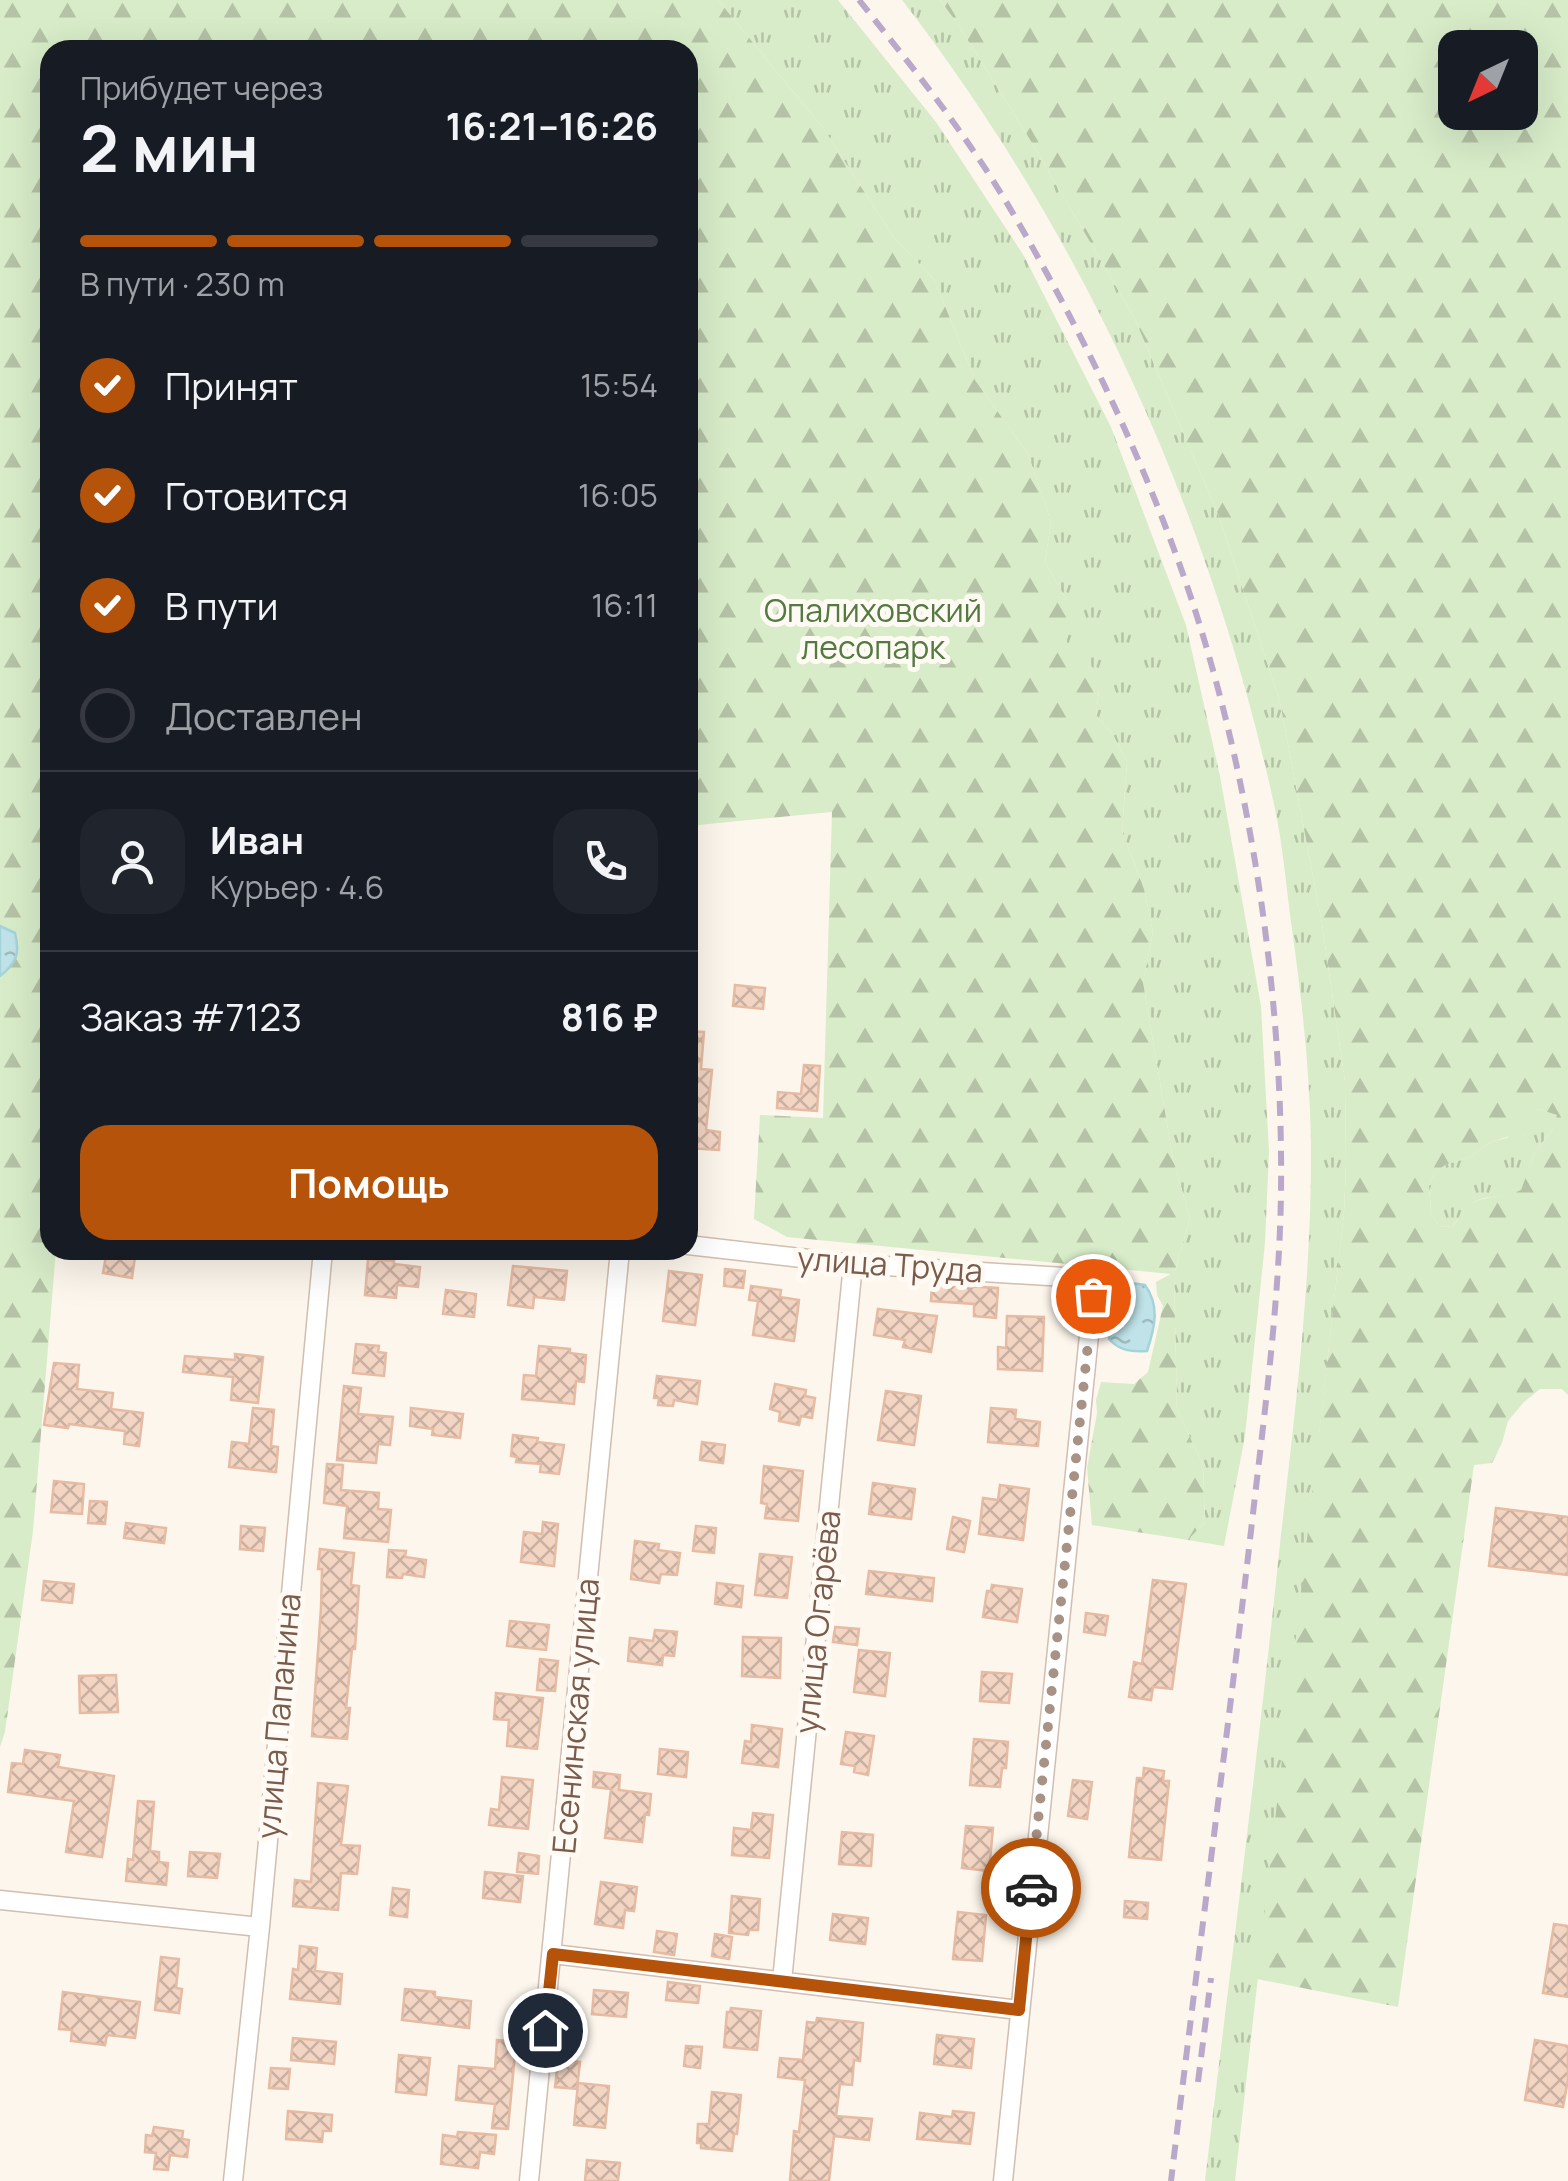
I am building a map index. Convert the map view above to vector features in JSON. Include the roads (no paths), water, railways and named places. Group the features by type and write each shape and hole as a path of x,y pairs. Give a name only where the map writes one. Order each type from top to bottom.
{"street":[{"name":"улица Труда","path":"698,1247 853,1264 1080,1278 1092,1286 1019,2010"},
{"name":"улица Папанина","path":"233,2181 322,1260"},
{"name":"Есенинская улица","path":"529,2181 619,1260"},
{"name":"улица Огарёва","path":"782,1981 853,1264"},
{"path":"0,1900 260,1927"},
{"path":"553,1954 1019,2010 1003,2181"}],"water":[{"path":"0,926 15,933 17,946 14,962 0,976"},
{"path":"1121,1285 1145,1285 1153,1301 1154,1325 1147,1351 1126,1350 1109,1339 1112,1299"}],"railway":[{"path":"859,0 944,109 1005,200 1076,328 1142,469 1184,577 1225,716 1266,935 1281,1153 1276,1295 1171,2181"},
{"path":"1198,2082 1211,1978"}],"park label":[{"name":"Опалиховский лесопарк","path":"873,630"}]}
